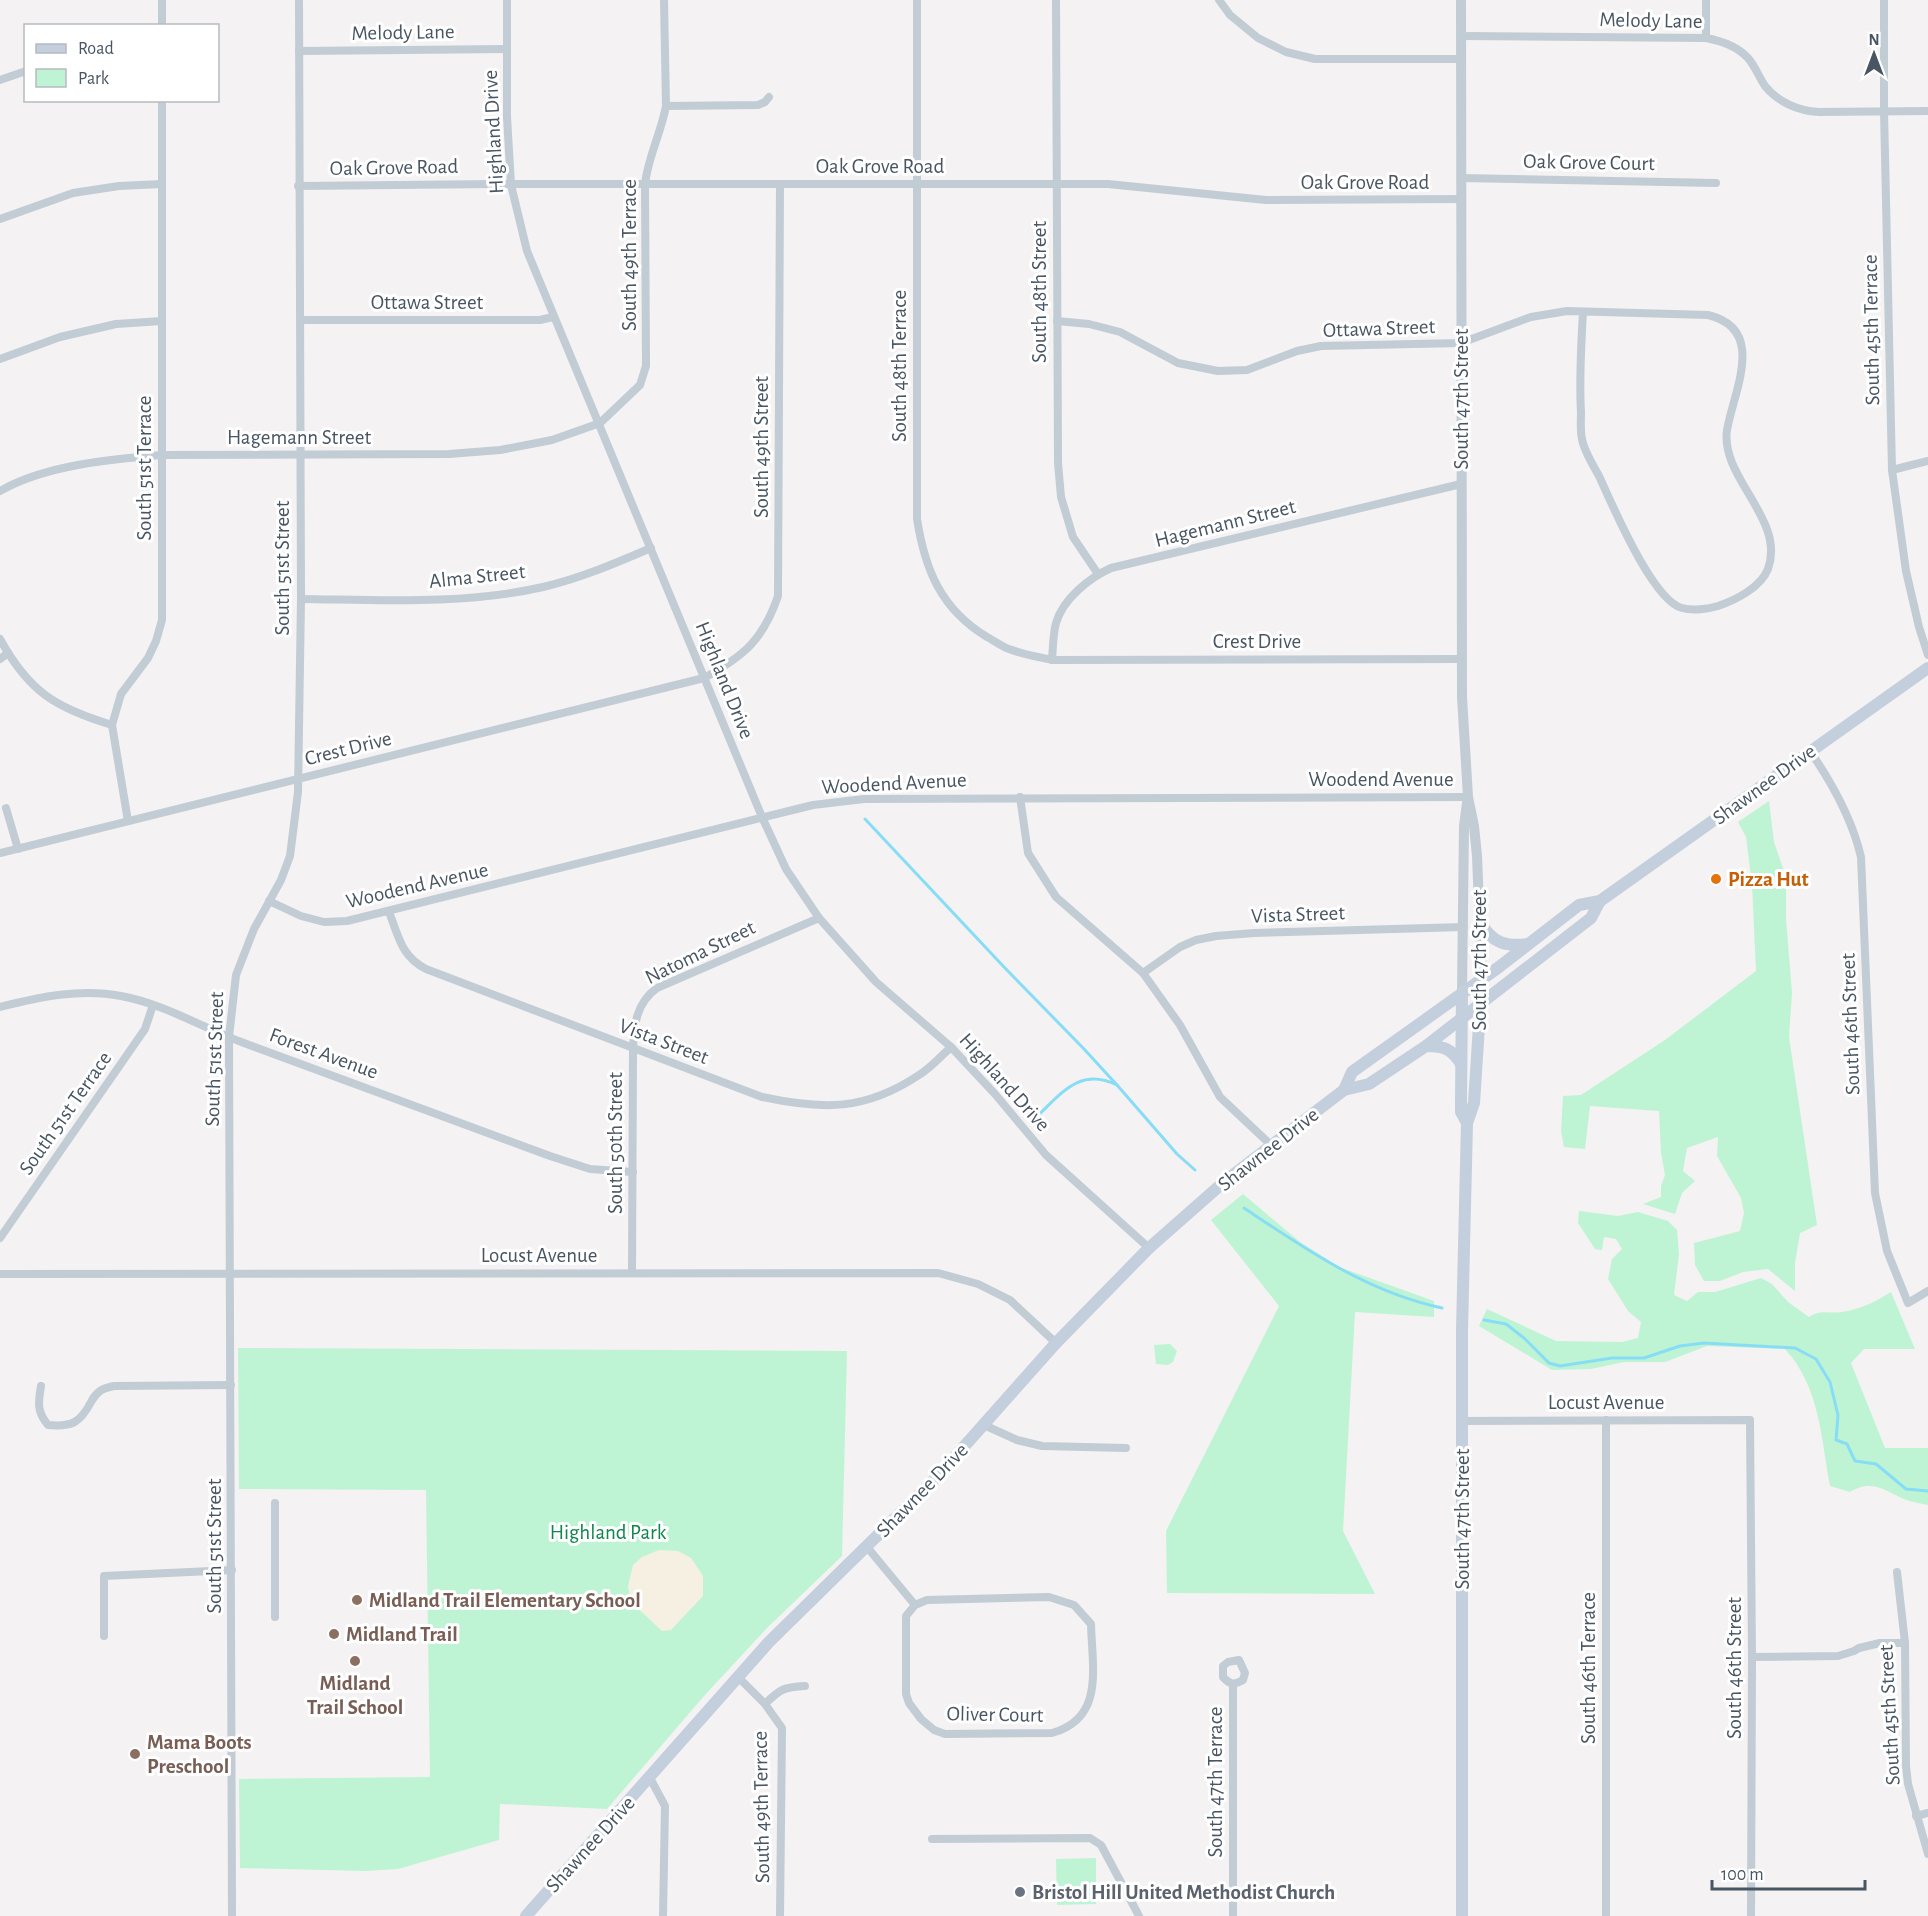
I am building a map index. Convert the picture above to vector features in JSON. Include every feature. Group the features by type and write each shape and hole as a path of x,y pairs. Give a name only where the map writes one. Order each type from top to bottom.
{"main road":[{"name":"Shawnee Drive","path":"1344,1090 1352,1072 1580,905 1600,901 1928,669"},
{"name":"Shawnee Drive","path":"526,1916 769,1642 938,1477 1056,1342 1149,1248 1225,1180 1344,1090 1369,1084 1462,1020 1591,918 1600,901"},
{"path":"1481,923 1490,936 1500,943 1515,946 1529,944"},
{"name":"South 47th Street","path":"1462,1916 1462,1421 1467,1123 1474,1104 1482,979"},
{"name":"South 47th Street","path":"1462,993 1461,1112 1467,1123"},
{"path":"1426,1046 1441,1046 1454,1052 1462,1065"}],"street":[{"path":"162,0 162,24"},
{"name":"South 51st Street","path":"232,1916 229,1037 236,975 254,929 281,880 290,856 298,779 301,599 299,0"},
{"name":"Highland Drive","path":"507,0 507,117 511,185 527,251 762,817 786,869 819,918 876,982 951,1047 995,1094 1046,1155 1149,1248"},
{"name":"South 49th Terrace","path":"600,423 640,385 646,366 645,184 646,171 663,123 666,106 664,0"},
{"name":"South 48th Terrace","path":"917,0 917,519 922,553 933,580 951,607 976,630 1010,650 1052,660"},
{"name":"South 48th Street","path":"1056,0 1058,463 1061,497 1073,537 1098,574"},
{"path":"1219,0 1230,15 1258,38 1286,52 1315,59 1461,60"},
{"name":"South 47th Street","path":"1461,0 1462,698 1468,797 1476,846 1482,979"},
{"path":"1706,0 1706,38"},
{"name":"South 45th Terrace","path":"1884,0 1884,111 1892,470 1906,571 1928,655"},
{"name":"Melody Lane","path":"1461,36 1719,40 1734,46 1743,53 1756,68 1764,85 1773,95 1802,110 1884,111"},
{"name":"Melody Lane","path":"299,51 507,49"},
{"path":"0,80 24,72"},
{"path":"666,106 758,105 769,97"},
{"name":"South 51st Terrace","path":"128,820 112,725 121,694 148,658 162,620 162,102"},
{"path":"1884,111 1928,111"},
{"name":"Oak Grove Court","path":"1461,178 1716,183"},
{"path":"0,219 74,193 119,186 162,184"},
{"name":"Oak Grove Road","path":"298,186 1108,184 1151,187 1225,198 1266,200 1461,199"},
{"name":"South 49th Street","path":"704,678 732,663 754,643 770,620 778,596 780,185"},
{"name":"Ottawa Street","path":"1057,321 1089,324 1120,332 1178,363 1218,371 1247,370 1297,351 1321,345 1461,344 1531,317 1567,311 1708,315 1724,318 1738,335 1743,360 1726,438 1731,458 1770,538 1771,555 1768,570 1760,584 1720,605 1704,609 1681,608 1668,598 1655,583 1629,540 1582,440 1580,379 1583,312"},
{"name":"Ottawa Street","path":"300,320 540,320 553,317"},
{"path":"0,358 60,337 116,324 162,321"},
{"name":"Hagemann Street","path":"0,491 13,483 67,468 117,459 163,455 449,454 500,450 552,440 600,423"},
{"path":"1892,470 1928,461"},
{"name":"Hagemann Street","path":"1052,660 1057,622 1073,594 1098,574 1111,568 1461,484"},
{"name":"Alma Street","path":"301,599 428,600 480,597 542,587 592,572 651,548"},
{"path":"0,639 4,656 29,682 52,701 78,715 112,725"},
{"name":"Crest Drive","path":"1052,660 1462,659"},
{"name":"Crest Drive","path":"0,853 704,678"},
{"name":"South 46th Street","path":"1810,751 1824,771 1845,811 1857,837 1861,856 1875,1193 1887,1251 1908,1303 1928,1291"},
{"path":"1020,797 1028,853 1056,897 1143,973 1180,1025 1220,1096 1272,1146"},
{"name":"South 47th Street","path":"1462,993 1464,826 1468,797"},
{"name":"Woodend Avenue","path":"269,901 301,916 324,922 348,921 762,817 813,805 864,799 1468,797"},
{"path":"6,808 18,849"},
{"name":"Vista Street","path":"389,912 403,948 413,962 426,969 762,1097 801,1106 842,1106 883,1096 921,1075 951,1047"},
{"name":"Natoma Street","path":"633,1049 634,1024 642,1004 657,988 819,918"},
{"name":"Vista Street","path":"1143,973 1180,947 1196,940 1216,936 1464,927"},
{"name":"Forest Avenue","path":"0,1007 39,997 82,993 120,995 153,1005 229,1037 550,1156 590,1168 633,1172"},
{"name":"South 51st Terrace","path":"0,1238 145,1029 153,1005"},
{"name":"South 50th Street","path":"632,1273 633,1049"},
{"name":"Locust Avenue","path":"0,1274 938,1273 978,1284 1010,1300 1056,1342"},
{"path":"41,1386 38,1404 40,1416 48,1425 63,1426 73,1424 82,1417 94,1396 101,1390 114,1386 231,1385"},
{"name":"South 46th Terrace","path":"1606,1420 1606,1916"},
{"name":"South 46th Street","path":"1750,1420 1751,1916"},
{"name":"Locust Avenue","path":"1462,1421 1750,1420"},
{"path":"984,1425 1017,1440 1042,1446 1126,1448"},
{"path":"275,1503 275,1617"},
{"path":"867,1547 915,1605"},
{"path":"104,1636 104,1576 232,1570"},
{"name":"South 45th Street","path":"1897,1572 1905,1642 1906,1766 1916,1816 1928,1854"},
{"name":"Oliver Court","path":"1048,1597 1074,1605 1091,1624 1093,1692 1087,1708 1075,1724 1065,1730 1052,1733 945,1734 934,1730 914,1710 906,1694 906,1616 915,1605 927,1600 1048,1597"},
{"path":"1752,1657 1838,1656 1880,1642 1905,1642"},
{"name":"South 49th Terrace","path":"738,1677 765,1704 782,1728 780,1916"},
{"name":"South 47th Terrace","path":"1233,1684 1233,1916"},
{"path":"765,1704 778,1691 787,1687 805,1686"},
{"path":"650,1778 665,1806 663,1916"},
{"path":"1916,1816 1928,1813"},
{"path":"932,1839 1090,1838 1101,1845 1139,1916"}],"green space":[{"path":"1769,801 1774,842 1786,877 1786,918 1792,993 1789,1037 1817,1225 1800,1233 1795,1263 1795,1291 1768,1269 1743,1272 1720,1281 1704,1281 1695,1265 1694,1243 1740,1231 1744,1213 1741,1198 1717,1156 1718,1137 1687,1148 1683,1171 1695,1181 1682,1193 1675,1214 1643,1204 1661,1197 1661,1186 1665,1175 1661,1153 1659,1111 1590,1106 1585,1149 1564,1147 1561,1131 1563,1096 1581,1095 1665,1040 1756,971 1752,885 1746,837 1738,822"},
{"path":"1243,1194 1300,1242 1339,1267 1434,1301 1434,1317 1355,1312 1343,1531 1375,1594 1167,1593 1166,1531 1279,1306 1211,1220"},
{"path":"1579,1211 1618,1216 1638,1212 1668,1221 1677,1230 1679,1254 1674,1295 1687,1301 1698,1292 1715,1292 1761,1278 1772,1284 1788,1302 1809,1317 1821,1312 1842,1312 1855,1309 1891,1292 1915,1349 1864,1349 1851,1363 1885,1448 1928,1448 1928,1505 1907,1500 1878,1487 1865,1486 1850,1492 1830,1486 1812,1396 1797,1364 1785,1349 1707,1346 1665,1362 1624,1362 1591,1369 1552,1370 1479,1326 1487,1309 1556,1341 1622,1342 1638,1338 1641,1322 1628,1311 1608,1279 1612,1259 1622,1249 1616,1239 1604,1237 1602,1250 1595,1249 1578,1223"},
{"path":"1170,1344 1177,1351 1173,1362 1168,1365 1156,1364 1154,1345"},
{"name":"Highland Park","path":"238,1348 847,1351 842,1556 767,1628 704,1696 607,1809 500,1804 499,1840 398,1869 365,1871 240,1868 239,1779 430,1777 426,1490 239,1489"},
{"path":"1096,1858 1096,1904 1057,1905 1056,1859"}],"sand":[{"path":"659,1550 678,1551 691,1558 703,1576 703,1596 671,1630 662,1631 631,1602 628,1586 633,1565 642,1557"}],"waterway":[{"path":"865,819 1117,1085"},
{"path":"1033,1120 1070,1086 1080,1081 1103,1080 1117,1085 1177,1154 1195,1170"},
{"path":"1244,1208 1338,1268 1388,1292 1442,1308"},
{"path":"1484,1320 1506,1324 1549,1363 1560,1366 1612,1358 1644,1358 1680,1346 1704,1343 1795,1348 1816,1359 1830,1382 1838,1415 1836,1440 1847,1444 1855,1461 1876,1464 1906,1489 1928,1491"}],"place":[{"name":"Pizza Hut","path":"1716,879"},
{"name":"Midland Trail Elementary School","path":"357,1600"},
{"name":"Midland Trail","path":"334,1634"},
{"name":"Midland Trail School","path":"355,1661"},
{"name":"Mama Boots Preschool","path":"135,1754"},
{"name":"Bristol Hill United Methodist Church","path":"1020,1892"}]}
